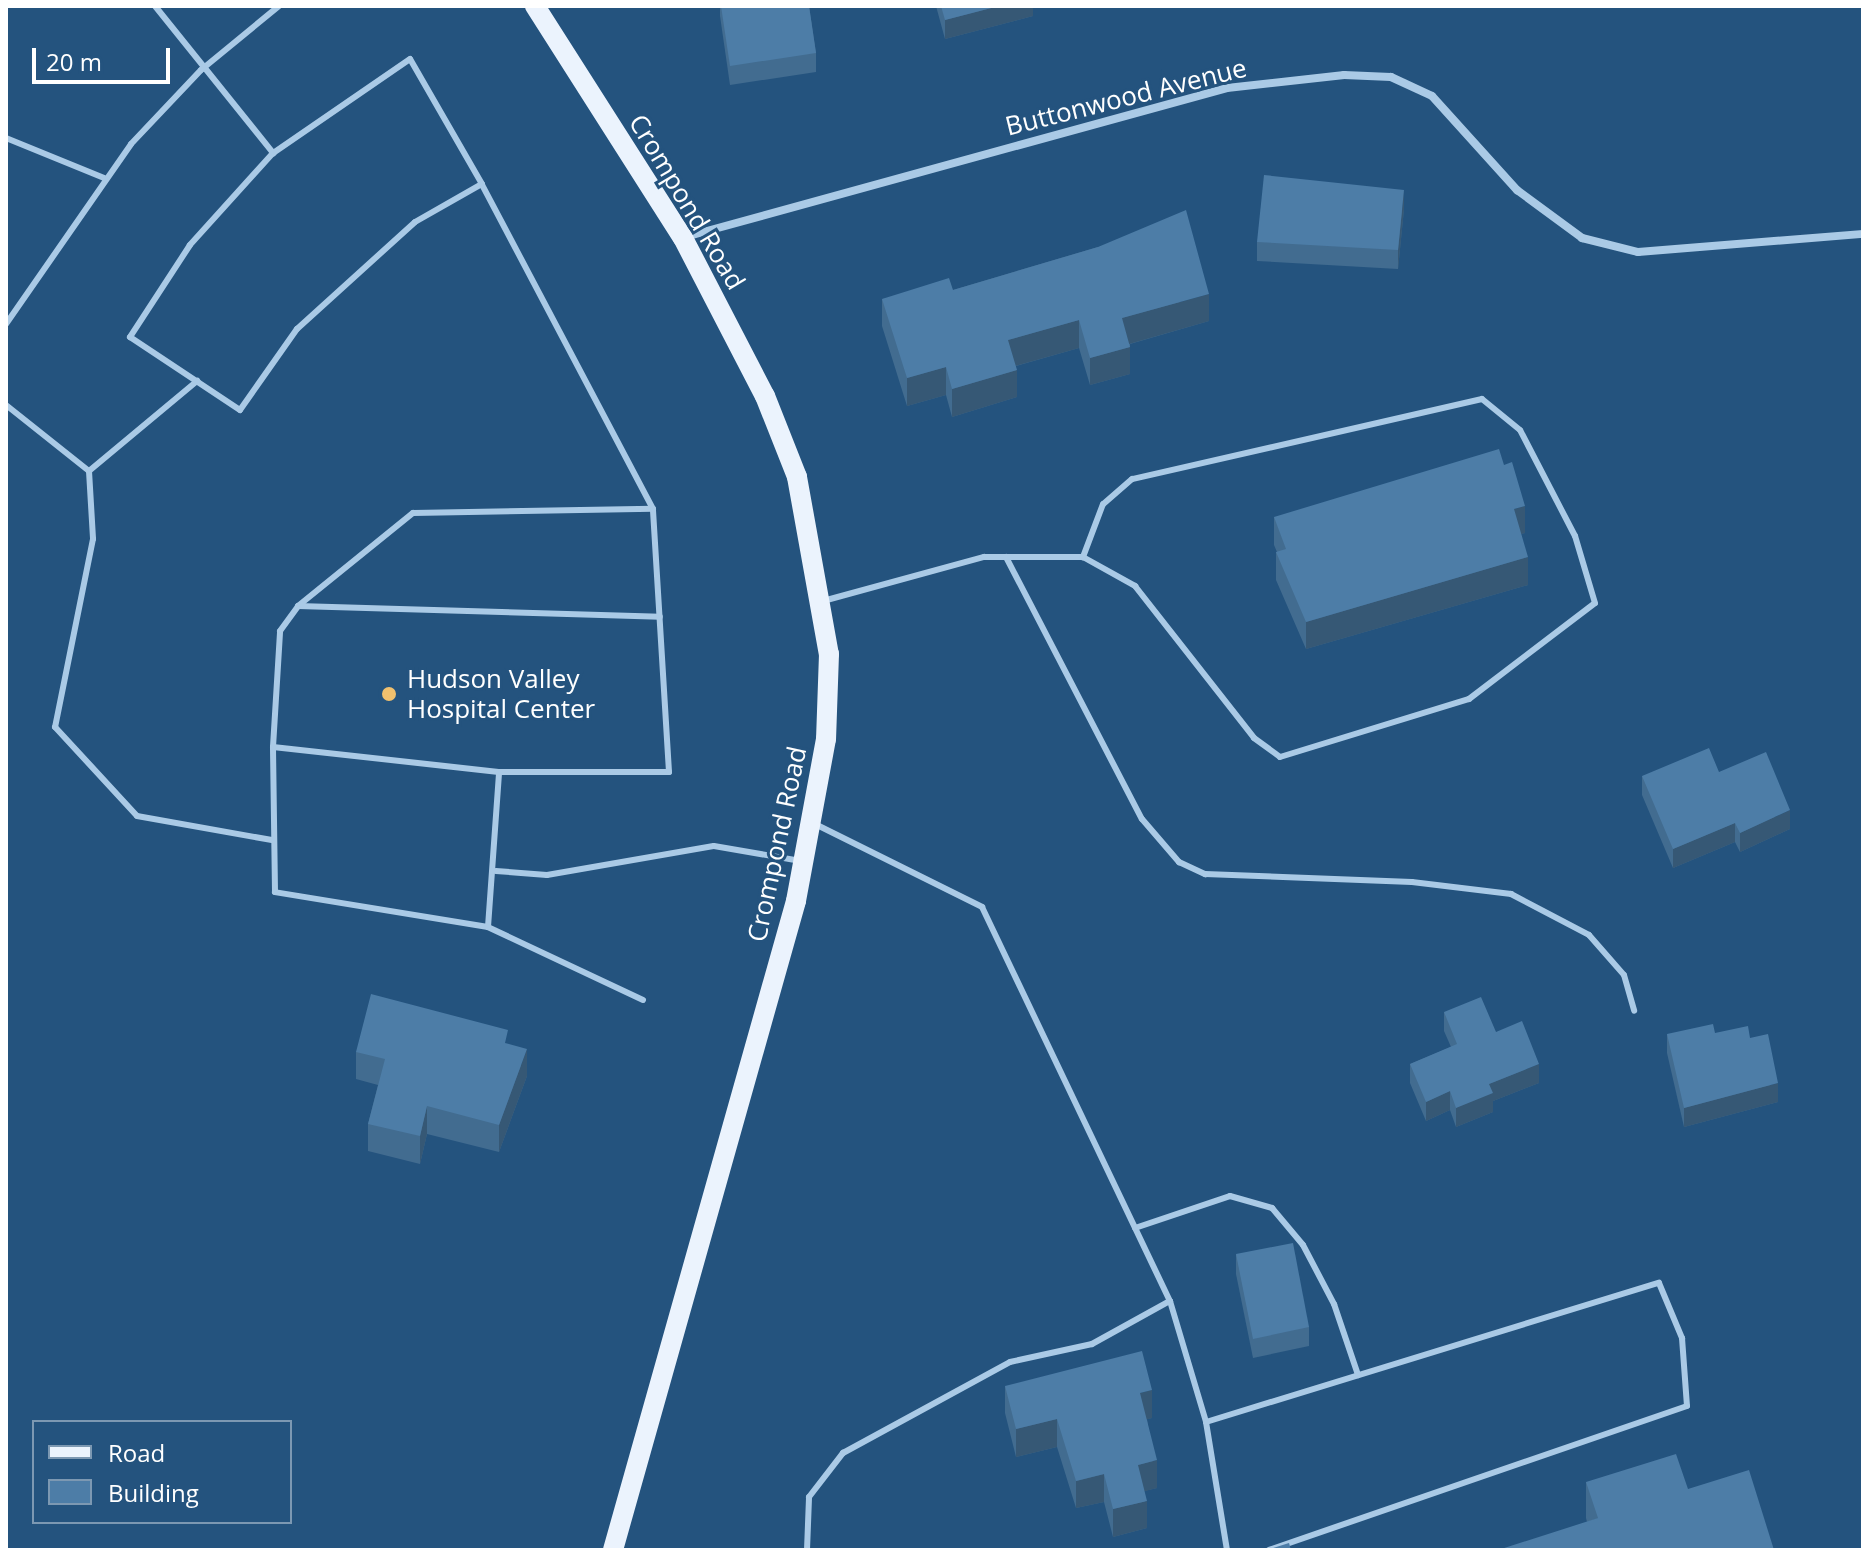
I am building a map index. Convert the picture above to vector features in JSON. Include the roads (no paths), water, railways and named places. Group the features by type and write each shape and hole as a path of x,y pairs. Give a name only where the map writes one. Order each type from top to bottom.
{"main road":[{"name":"Crompond Road","path":"535,6 683,238 765,396 797,477 823,601 826,739 805,862 613,1550"}],"street":[{"name":"Buttonwood Avenue","path":"683,238 1227,88 1344,75 1391,77 1432,96 1517,190 1582,238 1638,252 1863,234"}],"lane":[{"path":"155,6 201,70 273,153"},
{"path":"6,324 104,178 201,70 279,6"},
{"path":"273,747 499,772 669,772 653,509 482,184 410,59 273,153 190,245 130,337 240,410 297,329 415,222 482,184"},
{"path":"6,138 104,178"},
{"path":"89,471 197,381"},
{"path":"823,601 1006,557 1083,557 1135,586 1254,738 1280,757 1469,699 1595,603 1575,536 1520,430 1482,399 1132,479 1103,504 1083,557"},
{"path":"6,405 89,471 93,539 55,727 137,816 272,840"},
{"path":"643,1000 488,927 275,892 273,747 280,631 298,606 413,513 653,509"},
{"path":"1006,557 1142,819 1179,862 1205,874 1412,882 1511,894 1589,935 1624,975 1634,1011"},
{"path":"298,606 660,617"},
{"path":"488,927 496,871 499,772"},
{"path":"813,823 982,907 1170,1301 1206,1422 1227,1550"},
{"path":"496,871 547,875 714,846 805,862"},
{"path":"1135,1228 1230,1196 1272,1208 1303,1245 1334,1304 1358,1375"},
{"path":"1206,1422 1659,1283 1682,1338 1687,1406 1269,1550"},
{"path":"807,1550 809,1497 843,1453 1010,1362 1092,1344 1170,1301"}],"place":[{"name":"Hudson Valley Hospital Center","path":"389,694"}]}
